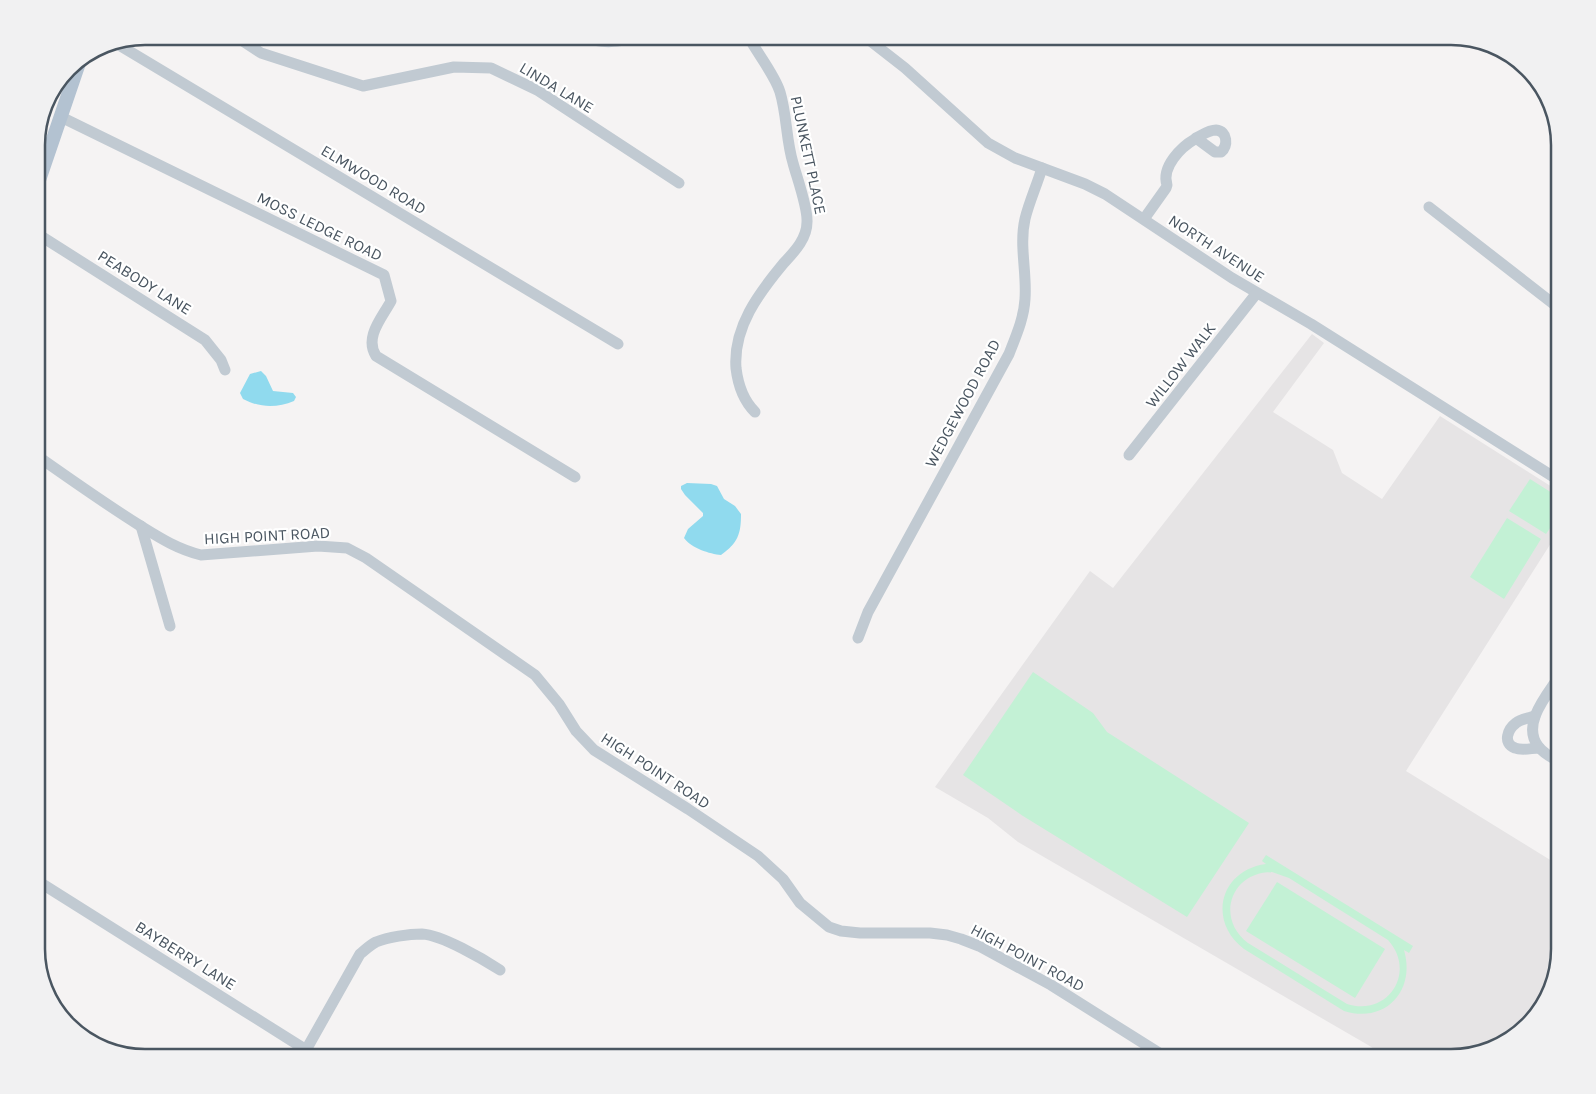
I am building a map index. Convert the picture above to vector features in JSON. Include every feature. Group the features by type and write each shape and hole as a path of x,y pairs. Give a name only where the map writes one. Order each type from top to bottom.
{"main road":[{"path":"45,162 75,73"}],"street":[{"name":"LINDA LANE","path":"249,45 261,53 363,86 454,67 491,68 537,90 679,183"},
{"name":"PLUNKETT PLACE","path":"753,45 780,91 791,159 808,222 802,240 756,299 745,319 735,358 742,396 755,412"},
{"name":"NORTH AVENUE","path":"876,45 905,68 988,143 1015,158 1105,194 1256,294 1318,329 1551,475"},
{"name":"ELMWOOD ROAD","path":"123,47 618,344"},
{"name":"MOSS LEDGE ROAD","path":"61,117 384,275 391,301 371,336 371,346 376,356 575,477"},
{"path":"1144,219 1166,188 1165,180 1170,164 1187,144 1196,138"},
{"name":"WEDGEWOOD ROAD","path":"858,638 868,612 1008,354 1015,337 1023,315 1025,300 1022,254 1025,219 1042,168"},
{"path":"1429,207 1551,302"},
{"name":"PEABODY LANE","path":"45,239 205,340 221,360 225,370"},
{"name":"WILLOW WALK","path":"1129,455 1256,294"},
{"name":"HIGH POINT ROAD","path":"45,461 113,508 174,546 201,555 318,546 347,548 366,558 535,675 545,685 576,731 589,746 609,761 688,809 758,856 783,879 800,903 829,928 860,933 930,932 961,939 979,946 1051,986 1153,1049"},
{"path":"141,526 170,626"},
{"path":"1551,690 1535,716 1533,723 1535,741 1539,748 1551,756"},
{"path":"1535,716 1517,722 1507,736 1507,741 1510,746 1516,749 1539,748"},
{"name":"BAYBERRY LANE","path":"45,886 304,1049"},
{"path":"307,1049 360,954 375,943 390,938 423,934 476,954 500,970"}],"shaded area":[{"path":"1312,334 1324,343 1273,412 1333,450 1342,473 1382,499 1440,416 1551,486 1551,543 1406,771 1551,860 1551,949 1548,975 1541,993 1526,1015 1517,1024 1495,1039 1477,1046 1451,1049 1374,1049 1018,842 988,818 935,787 1090,571 1113,588"}],"green space":[{"path":"1530,479 1551,492 1551,527 1546,534 1509,511"},
{"path":"1507,518 1541,539 1504,599 1470,577"},
{"path":"1033,672 1093,713 1107,732 1249,823 1187,917 1023,816 963,775"},
{"path":"1266,855 1413,946 1409,953 1404,950 1407,965 1405,979 1401,991 1394,1001 1372,1013 1359,1014 1344,1011 1244,949 1232,938 1225,925 1224,898 1229,886 1238,876 1250,868 1266,864 1262,861","holes":["1272,872 1289,878 1388,940 1396,952 1400,965 1399,978 1394,989 1386,998 1375,1004 1362,1006 1347,1004 1248,943 1238,933 1232,921 1230,910 1232,898 1238,888 1246,880 1258,874"]},
{"path":"1277,882 1385,949 1355,998 1246,931"}],"water":[{"path":"261,371 266,376 273,391 293,393 296,397 294,401 268,406 243,399 240,393 250,374"},
{"path":"687,483 717,486 724,499 735,506 741,514 737,538 721,555 701,550 691,545 684,538 688,529 703,516 703,513 681,489 681,486"}]}
